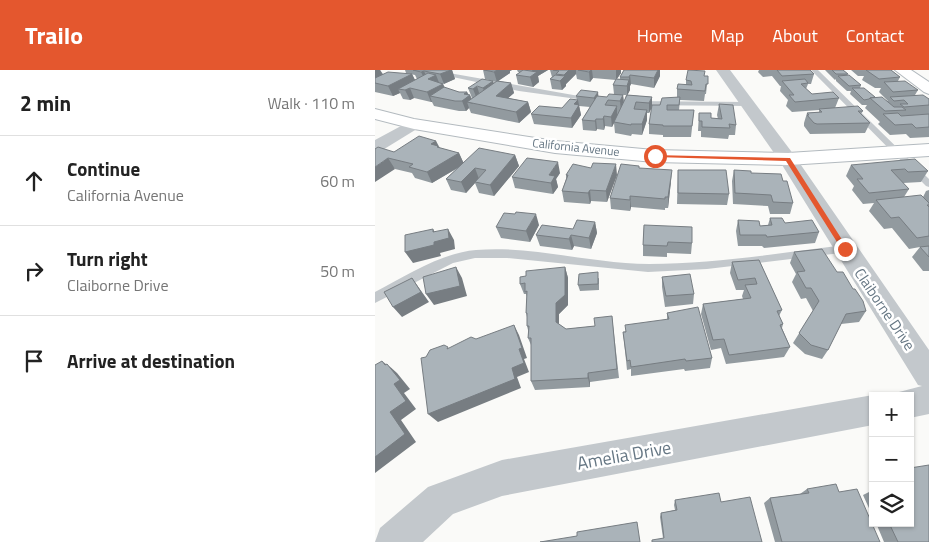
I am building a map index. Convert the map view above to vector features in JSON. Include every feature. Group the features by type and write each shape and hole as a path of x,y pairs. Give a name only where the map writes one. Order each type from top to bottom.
{"street":[{"name":"Claiborne Drive","path":"723,70 788,159 929,375"},
{"path":"902,70 929,89"},
{"path":"921,70 929,76"},
{"name":"California Avenue","path":"375,114 414,124 555,147 655,156 788,159 929,150"},
{"path":"375,147 414,124"},
{"path":"914,402 929,399"},
{"name":"Amelia Drive","path":"394,542 441,500 502,478 869,411"}],"lane":[{"path":"422,70 519,89 597,99"},
{"path":"813,70 929,184"},
{"path":"624,102 694,105 747,104"},
{"path":"375,298 413,277 450,260 475,254 507,254 648,268 707,265 845,249"}],"building":[{"path":"413,70 451,70 440,74"},
{"path":"523,70 537,72 530,77 516,75"},
{"path":"553,70 569,70 564,75 556,74 559,71"},
{"path":"624,70 658,70 654,78 630,75 629,77 620,77"},
{"path":"688,70 705,71 704,76 708,76 708,84 706,84 705,91 677,89 678,84 692,85 691,81 686,80"},
{"path":"777,70 810,70 814,74 782,76"},
{"path":"832,70 843,70 848,74 836,74"},
{"path":"866,70 891,70 900,77 879,79"},
{"path":"388,72 412,74 388,86 375,83 375,78"},
{"path":"428,73 436,75 428,79 443,84 427,92 410,88 405,90 398,89"},
{"path":"555,75 565,76 560,81 550,79"},
{"path":"849,75 861,85 849,86 838,76"},
{"path":"482,79 493,81 483,88 477,86 473,89 468,88"},
{"path":"616,79 629,80 627,86 613,85"},
{"path":"805,79 808,83 801,84 812,94 833,92 839,98 795,102 789,95 794,95 782,81"},
{"path":"497,81 511,83 496,96 528,102 516,112 467,102"},
{"path":"905,81 918,90 893,92 884,82"},
{"path":"444,87 459,92 467,92 464,94 470,95 462,101 430,96"},
{"path":"852,88 864,88 875,97 864,100"},
{"path":"581,90 598,92 594,98 576,96"},
{"path":"609,94 623,95 620,101 608,100 605,105 617,106 611,117 604,116 603,119 596,119 595,121 582,120 597,96 607,97"},
{"path":"627,95 652,97 649,103 636,102 634,109 647,110 642,124 631,125 614,122"},
{"path":"923,95 929,99 929,105 904,107 900,104 908,104 904,100 894,101 890,97"},
{"path":"680,97 679,105 667,105 667,110 694,110 692,126 649,124 652,105 660,105 662,98"},
{"path":"882,97 894,107 902,107 906,110 885,111 870,98"},
{"path":"570,99 578,100 574,104 579,105 571,118 531,114 539,106 562,108"},
{"path":"719,104 733,105 736,125 729,124 730,128 702,127 702,121 699,121 699,113 711,113 711,118 722,119"},
{"path":"858,106 863,111 858,111 870,123 817,124 807,115 809,115 807,113 822,112 819,109"},
{"path":"898,113 901,116 929,114 929,127 916,128 912,124 895,125 883,114"},
{"path":"419,136 436,141 431,144 437,147 459,153 427,172 409,167 413,164 388,158 375,167 375,149 378,147 394,152"},
{"path":"479,148 515,155 490,185 475,182 486,170 475,168 461,182 446,179"},
{"path":"527,158 558,162 549,175 555,176 551,183 512,177"},
{"path":"915,159 928,171 908,172 905,169 891,170 909,189 869,193 857,179 863,179 851,165"},
{"path":"593,163 616,164 606,191 590,190 588,193 562,191 568,175 566,175 573,164 591,168"},
{"path":"621,164 639,166 639,168 672,170 668,197 665,197 665,199 630,196 630,200 610,198"},
{"path":"678,170 726,170 729,194 678,193"},
{"path":"734,170 751,171 751,173 781,174 783,181 787,181 793,203 773,202 771,195 735,193"},
{"path":"921,195 929,203 927,205 929,207 929,236 917,238 899,217 891,218 876,200"},
{"path":"516,212 536,214 526,231 496,227 504,213 515,214"},
{"path":"770,218 782,218 785,223 812,220 819,232 767,237 766,235 740,235 738,220 759,221 760,226 772,225"},
{"path":"577,220 595,222 589,238 571,235 569,239 536,235 542,225 573,229"},
{"path":"644,225 692,227 692,243 668,242 667,246 643,245"},
{"path":"433,229 433,232 448,229 449,238 434,242 434,245 405,252 405,235"},
{"path":"929,246 929,257 920,247"},
{"path":"822,249 837,272 843,272 863,301 866,311 846,314 828,350 811,345 799,333 819,301 811,288 806,288 797,272 805,271 794,252"},
{"path":"759,260 782,310 777,311 783,324 780,325 790,347 729,355 724,339 713,340 703,304 751,298 745,285 757,284 755,278 738,280 732,262"},
{"path":"456,267 460,286 426,294 423,277"},
{"path":"565,267 565,295 556,303 556,322 566,329 595,326 594,318 612,316 617,369 588,373 588,378 531,381 531,338 528,338 529,326 527,326 526,313 527,291 525,292 525,283 520,284 520,277 526,276 526,271"},
{"path":"598,272 598,284 578,285 579,274"},
{"path":"690,274 694,294 666,296 662,277"},
{"path":"412,278 421,292 393,307 384,292"},
{"path":"698,307 712,358 686,361 685,359 631,367 630,360 627,361 623,332 626,332 625,325 669,319 667,313"},
{"path":"514,325 522,348 519,349 524,363 512,368 515,379 428,414 421,358 426,357 430,350 444,345 448,347 447,349 471,337 476,339"},
{"path":"382,361 385,365 387,364 400,380 394,384 406,401 390,412 405,434 375,457 375,365"},
{"path":"929,465 929,542 898,542 891,527 914,527 914,467"},
{"path":"836,484 839,492 857,489 869,517 869,527 873,527 880,542 782,542 770,498 809,493 807,489"},
{"path":"719,493 721,502 750,497 762,542 652,542 652,540 664,538 661,513 677,510 675,500"},
{"path":"637,522 640,542 540,542 577,536 577,532"}],"route":[{"path":"655,156 788,159 845,249"}]}
